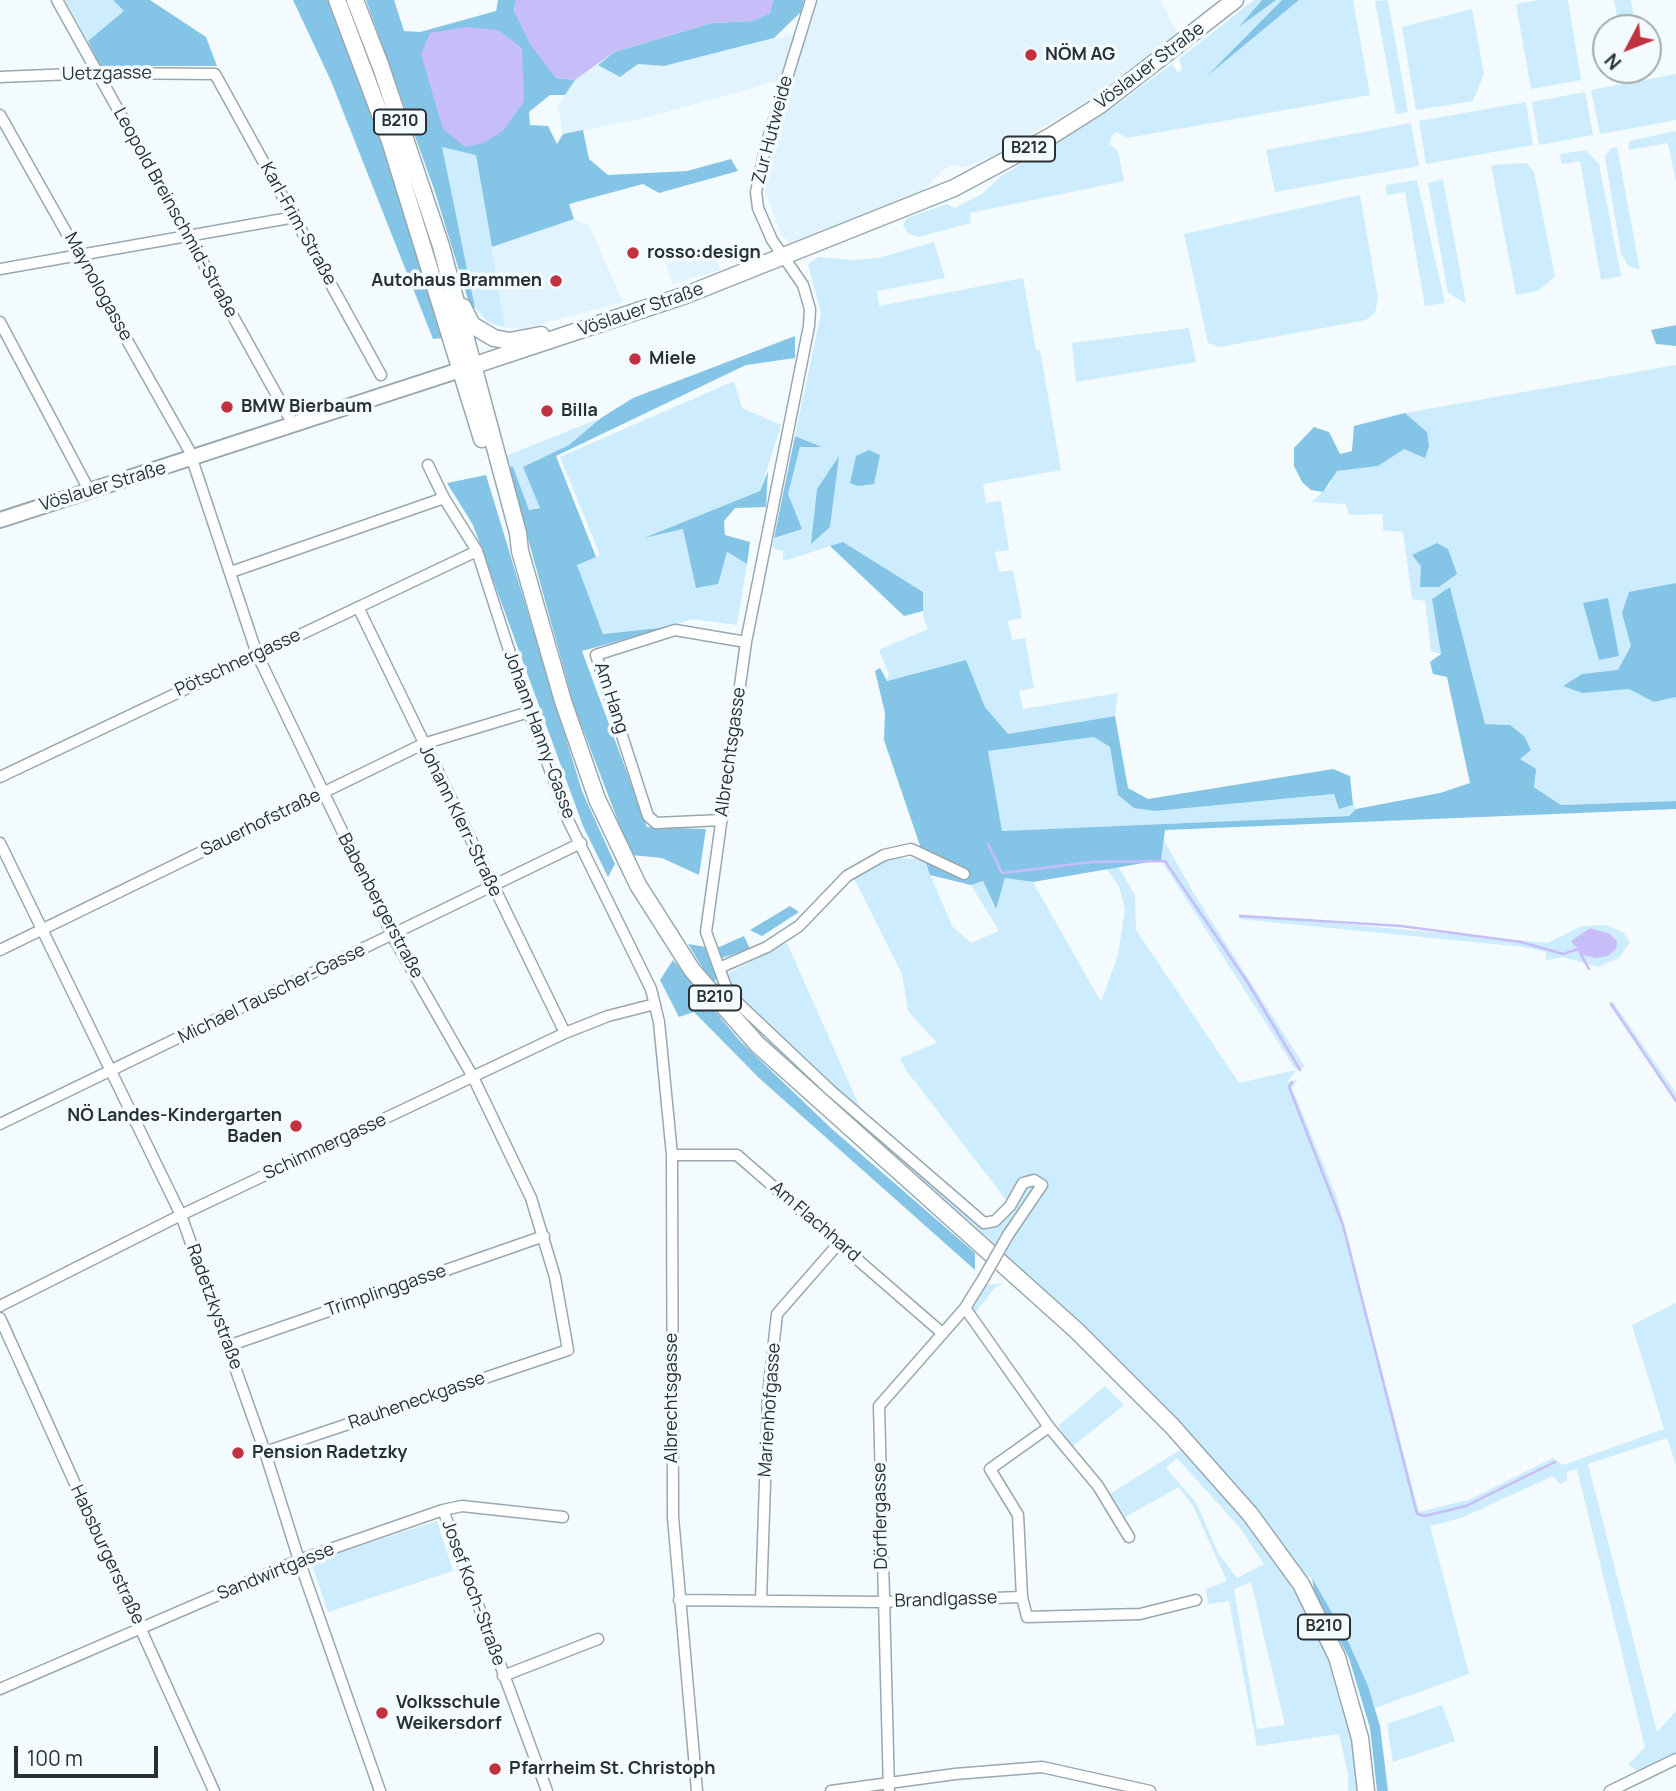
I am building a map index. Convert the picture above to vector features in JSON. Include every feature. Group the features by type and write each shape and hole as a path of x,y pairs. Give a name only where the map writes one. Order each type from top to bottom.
{"main road":[{"name":"B210","path":"337,0 390,141 467,368 518,533 520,551 563,701 597,799 633,876 671,940 712,995 757,1044 1077,1331 1172,1426 1250,1514 1301,1584 1337,1657 1358,1729 1366,1791"},
{"name":"B210","path":"355,0 381,67 465,313 472,325 484,334 510,341 546,334 567,335"},
{"name":"Vöslauer Straße","path":"467,368 686,295 917,204 1040,143 1100,105 1235,0"},
{"name":"B210","path":"441,246 467,368"}],"street":[{"name":"Leopold Breinschmid-Straße","path":"57,0 294,426"},
{"name":"Zur Hutweide","path":"784,256 772,240 758,208 756,192 765,149 811,0"},
{"name":"Uetzgasse","path":"0,77 97,73 215,74"},
{"name":"Karl-Frim-Straße","path":"215,74 381,374"},
{"name":"Maynologasse","path":"0,115 194,460"},
{"path":"0,269 295,217"},
{"name":"Albrechtsgasse","path":"784,256 803,285 810,309 809,326 746,642 706,932 726,987 738,1003 771,1036 984,1223 995,1221 1010,1206 1023,1182 1034,1180 1042,1185 1008,1235"},
{"path":"0,322 89,490"},
{"name":"Vöslauer Straße","path":"0,520 89,490 194,460 467,368"},
{"name":"Babenbergerstraße","path":"194,460 257,654 322,794 393,936 473,1077 531,1198 555,1277 568,1350"},
{"name":"Johann Hanny-Gasse","path":"428,465 444,498 477,551 529,712 568,820 655,1004"},
{"path":"231,572 444,498"},
{"name":"Pötschnergasse","path":"0,777 477,551"},
{"name":"Johann Klerr-Straße","path":"358,607 565,1033"},
{"name":"Am Hang","path":"722,820 656,823 648,816 596,655 675,631 746,642"},
{"name":"Sauerhofstraße","path":"0,950 423,744 529,712"},
{"name":"Radetzkystraße","path":"0,843 181,1216 265,1452 299,1560 380,1791"},
{"name":"Michael Tauscher-Gasse","path":"0,1124 581,844"},
{"path":"719,968 766,947 799,926 847,877 884,855 911,849 964,874"},
{"name":"Albrechtsgasse","path":"655,1004 665,1063 672,1155 673,1517 697,1791"},
{"name":"Schimmergasse","path":"0,1306 181,1216 565,1033 608,1016 655,1004"},
{"name":"Am Flachhard","path":"672,1155 737,1155 941,1332"},
{"name":"Dörflergasse","path":"888,1788 879,1406 941,1332 965,1308 1008,1235"},
{"name":"Trimplinggasse","path":"228,1346 544,1236"},
{"name":"Marienhofgasse","path":"761,1600 768,1395 777,1314 839,1243"},
{"path":"965,1308 1049,1427 1098,1486 1129,1537"},
{"name":"Habsburgerstraße","path":"0,1318 108,1562 142,1629 214,1791"},
{"name":"Rauheneckgasse","path":"265,1452 568,1350"},
{"path":"1021,1597 1018,1514 990,1469 1049,1427"},
{"name":"Sandwirtgasse","path":"0,1689 299,1560 443,1510 462,1506 563,1517"},
{"name":"Josef Koch-Straße","path":"443,1510 494,1640 503,1676 547,1791"},
{"name":"Brandlgasse","path":"679,1600 882,1602 1021,1597 1027,1617 1140,1614 1196,1600"},
{"name":"Josef Koch-Straße","path":"503,1676 598,1639"},
{"path":"1610,1791 1626,1786 1676,1759"},
{"path":"831,1791 888,1788 955,1774 1042,1768 1150,1791"}],"shaded area":[{"path":"65,0 113,0 125,11 88,41"},
{"path":"113,0 150,0 206,37 217,66 100,66 88,41 124,11"},
{"path":"293,0 329,0 360,75 442,338 433,339 331,81"},
{"path":"366,0 394,0 404,31 420,32 496,11 498,0 516,0 514,11 556,78 575,80 565,95 550,95 529,112 530,125 548,126 557,144 563,134 583,130 589,159 608,175 687,171 731,159 738,171 659,193 643,184 569,204 574,219 492,247 476,155 442,147 475,308 470,306 434,189"},
{"path":"516,0 773,0 770,13 751,21 711,23 614,52 575,80 556,78 530,44 514,11"},
{"path":"773,0 804,0 801,12 774,38 664,66 638,64 620,77 598,65 614,52 711,23 751,21 770,13"},
{"path":"818,0 1161,0 1178,35 1100,93 998,154 962,168 956,164 944,169 922,191 791,243 782,236 765,192 770,160 795,76 641,119 563,134 558,106 575,80 598,65 620,77 638,64 664,66 809,30"},
{"path":"1254,0 1262,0 1242,25 1276,0 1282,0 1218,66 1299,0 1353,0 1370,95 1127,138 1117,132 1112,135 1109,144 1118,151 1124,181 970,213 971,223 918,237 908,233 903,225 907,218 947,204 955,208 982,194 1001,176 1113,108 1172,64 1178,73 1182,69 1179,59"},
{"path":"1262,0 1276,0 1239,27"},
{"path":"1282,0 1299,0 1207,76"},
{"path":"1388,0 1408,112 1396,114 1375,1"},
{"path":"1539,0 1568,0 1581,80 1531,89 1516,4"},
{"path":"1614,0 1631,0 1634,14 1616,14"},
{"path":"1472,9 1484,74 1473,101 1416,110 1402,27"},
{"path":"465,27 498,30 522,48 524,101 504,130 484,143 465,147 443,129 421,54 430,33"},
{"path":"1676,74 1676,120 1600,134 1591,90 1623,84 1662,84 1662,77"},
{"path":"1585,92 1593,135 1539,145 1532,102"},
{"path":"1526,102 1533,145 1426,164 1419,121"},
{"path":"1411,123 1419,166 1275,192 1266,150"},
{"path":"1676,131 1676,183 1668,143 1629,150 1629,141"},
{"path":"441,147 476,154 505,328 488,322 475,308"},
{"path":"1617,147 1640,270 1628,266 1621,253 1605,157 1610,149"},
{"path":"1586,150 1599,164 1621,276 1601,280 1580,161 1562,164 1560,154"},
{"path":"1527,163 1534,172 1555,276 1538,291 1516,295 1491,165"},
{"path":"1443,179 1466,303 1448,293 1428,183"},
{"path":"1417,180 1445,303 1425,306 1405,192 1387,195 1386,185"},
{"path":"1360,195 1378,298 1375,313 1366,320 1220,347 1208,343 1184,234"},
{"name":"Autohaus Brammen","path":"574,219 589,225 623,302 522,329 505,328 492,247"},
{"path":"934,242 945,278 877,291 879,306 1023,278 1036,350 1040,350 1061,470 983,484 986,503 1001,501 1009,550 995,552 999,572 1013,570 1022,618 1008,621 1012,640 1025,638 1034,688 1019,691 1023,709 1118,693 1115,716 1008,734 985,707 966,660 886,681 889,674 879,650 928,629 923,616 923,592 843,542 787,560 783,559 783,551 772,548 774,538 801,529 788,494 800,447 820,446 795,436 821,313 808,264 818,257 853,260 878,258"},
{"path":"693,244 698,257 714,252 720,270 672,284 663,252"},
{"path":"1676,325 1676,346 1656,344 1651,330"},
{"path":"1189,328 1196,362 1076,382 1072,343"},
{"path":"795,336 795,358 746,365 556,456 596,557 577,565 603,634 669,627 582,651 647,827 706,829 699,875 662,858 631,855 574,706 508,466 513,467 529,510 540,508 523,467 569,445 601,418 633,398"},
{"path":"1676,365 1676,801 1561,805 1534,786 1520,759 1510,725 1485,724 1450,587 1432,599 1441,654 1431,651 1425,601 1412,599 1403,532 1383,530 1383,514 1349,515 1346,504 1312,502 1329,486 1336,471 1378,466 1427,432 1405,413"},
{"path":"734,381 742,408 781,425 760,491 651,536 683,529 747,564 737,625 692,619 669,627 603,634 577,565 600,555 560,457"},
{"path":"1405,413 1427,432 1429,446 1425,458 1404,449 1378,466 1337,471 1323,492 1311,490 1302,482 1294,466 1294,448 1314,427 1329,432 1340,454 1352,451 1354,426"},
{"path":"601,418 569,445 523,467 540,507 529,510 513,468 503,457"},
{"path":"795,436 822,447 800,447 788,494 802,529 774,538"},
{"path":"869,450 880,455 874,484 858,486 850,483 856,456"},
{"path":"839,456 830,527 811,544 817,489"},
{"path":"768,471 766,507 735,508 724,521 725,535 750,542 747,564 727,552 718,584 696,588 683,529 644,538 760,491"},
{"path":"486,475 582,791 615,864 608,877 583,826 473,525 447,483"},
{"path":"843,542 923,592 923,611 904,616 830,546"},
{"path":"1437,543 1448,549 1457,574 1439,587 1420,587 1421,566 1412,555"},
{"path":"1676,583 1676,697 1654,702 1629,689 1582,693 1563,686 1582,674 1618,670 1631,646 1622,613 1629,592"},
{"path":"1450,587 1485,724 1510,725 1524,736 1531,750 1520,759 1536,769 1534,787 1561,805 1676,801 1676,809 1165,830 1161,860 1033,882 1005,878 996,909 983,881 971,885 930,875 884,740 885,713 875,671 880,668 887,681 966,660 985,707 1008,734 1115,716 1128,788 1148,799 1333,769 1350,776 1353,805 1339,809 1334,794 1156,811 1134,808 1118,795 1110,747 1094,737 988,751 1002,831 1349,816 1356,809 1440,793 1470,783 1447,677 1433,674 1430,662 1441,654 1432,599"},
{"path":"1608,598 1619,656 1599,660 1583,603"},
{"path":"1094,737 1110,747 1118,795 1156,811 1335,794 1339,809 1353,805 1356,809 1349,816 1001,831 988,751"},
{"path":"1162,837 1196,897 1305,1067 1296,1070 1161,860"},
{"path":"891,857 924,860 952,926 971,943 999,931 971,885 983,881 995,908 1005,878 1033,882 1101,1002 1118,955 1125,909 1119,886 1106,868 1118,866 1135,895 1136,930 1239,1083 1296,1070 1287,1083 1298,1079 1292,1088 1336,1195 1419,1512 1471,1499 1553,1458 1563,1465 1664,1429 1632,1325 1676,1303 1676,1465 1667,1438 1588,1464 1657,1732 1676,1711 1676,1755 1640,1772 1628,1765 1645,1747 1577,1469 1567,1472 1567,1481 1560,1484 1553,1476 1461,1518 1430,1526 1469,1674 1375,1708 1347,1639 1312,1578 1301,1573 1248,1501 1193,1438 1063,1309 771,1049 711,982 787,943 862,1112 989,1219 1007,1201 906,1070 900,1058 937,1043 908,1011 902,974 854,878 863,868"},
{"path":"790,906 799,912 762,936 750,930"},
{"path":"1239,914 1547,943 1582,926 1605,925 1623,932 1630,942 1619,958 1598,967 1563,957 1546,960 1546,952 1524,947 1239,919","holes":["1590,928 1583,955 1572,941"]},
{"path":"1590,928 1610,934 1617,942 1616,949 1608,956 1596,958 1583,955 1571,941"},
{"path":"744,936 750,949 722,958 717,948"},
{"path":"688,944 706,947 719,978 711,982"},
{"path":"673,960 739,1040 832,1129 975,1253 975,1270 759,1078 694,1012 679,1017 660,980"},
{"path":"1613,1002 1676,1093 1676,1102 1609,1003"},
{"path":"1003,1283 995,1288 974,1314 970,1308 985,1285"},
{"path":"1105,1386 1124,1405 1073,1446 1058,1426"},
{"path":"1181,1449 1242,1516 1279,1566 1312,1621 1328,1657 1342,1699 1352,1745 1357,1791 1348,1791 1348,1774 1339,1734 1257,1746 1229,1601 1208,1604 1206,1589 1227,1581 1193,1506 1179,1487 1125,1517 1110,1494","holes":["1177,1458 1240,1528 1264,1564 1237,1578 1218,1553 1196,1502 1166,1468","1251,1582 1285,1725 1257,1729 1234,1589"]},
{"path":"437,1521 453,1571 328,1612 311,1562"},
{"path":"1312,1578 1347,1639 1368,1686 1380,1726 1388,1791 1377,1791 1370,1728 1349,1658 1314,1590"},
{"path":"1442,1705 1455,1741 1393,1762 1387,1724"}],"waterway":[{"path":"988,844 1002,873 1092,862 1165,861 1248,983 1300,1070"},
{"path":"1240,916 1401,926 1521,942 1563,954 1578,949 1589,969"},
{"path":"1611,1004 1676,1101"},
{"path":"1292,1082 1289,1087 1343,1225 1417,1514 1425,1516 1466,1506 1555,1462"}],"place":[{"name":"NÖM AG","path":"1031,55"},
{"name":"rosso:design","path":"633,253"},
{"name":"Autohaus Brammen","path":"556,281"},
{"name":"Miele","path":"635,359"},
{"name":"BMW Bierbaum","path":"227,407"},
{"name":"Billa","path":"547,411"},
{"name":"NÖ Landes-Kindergarten Baden","path":"296,1126"},
{"name":"Pension Radetzky","path":"238,1453"},
{"name":"Volksschule Weikersdorf","path":"382,1713"},
{"name":"Pfarrheim St. Christoph","path":"495,1769"}]}
